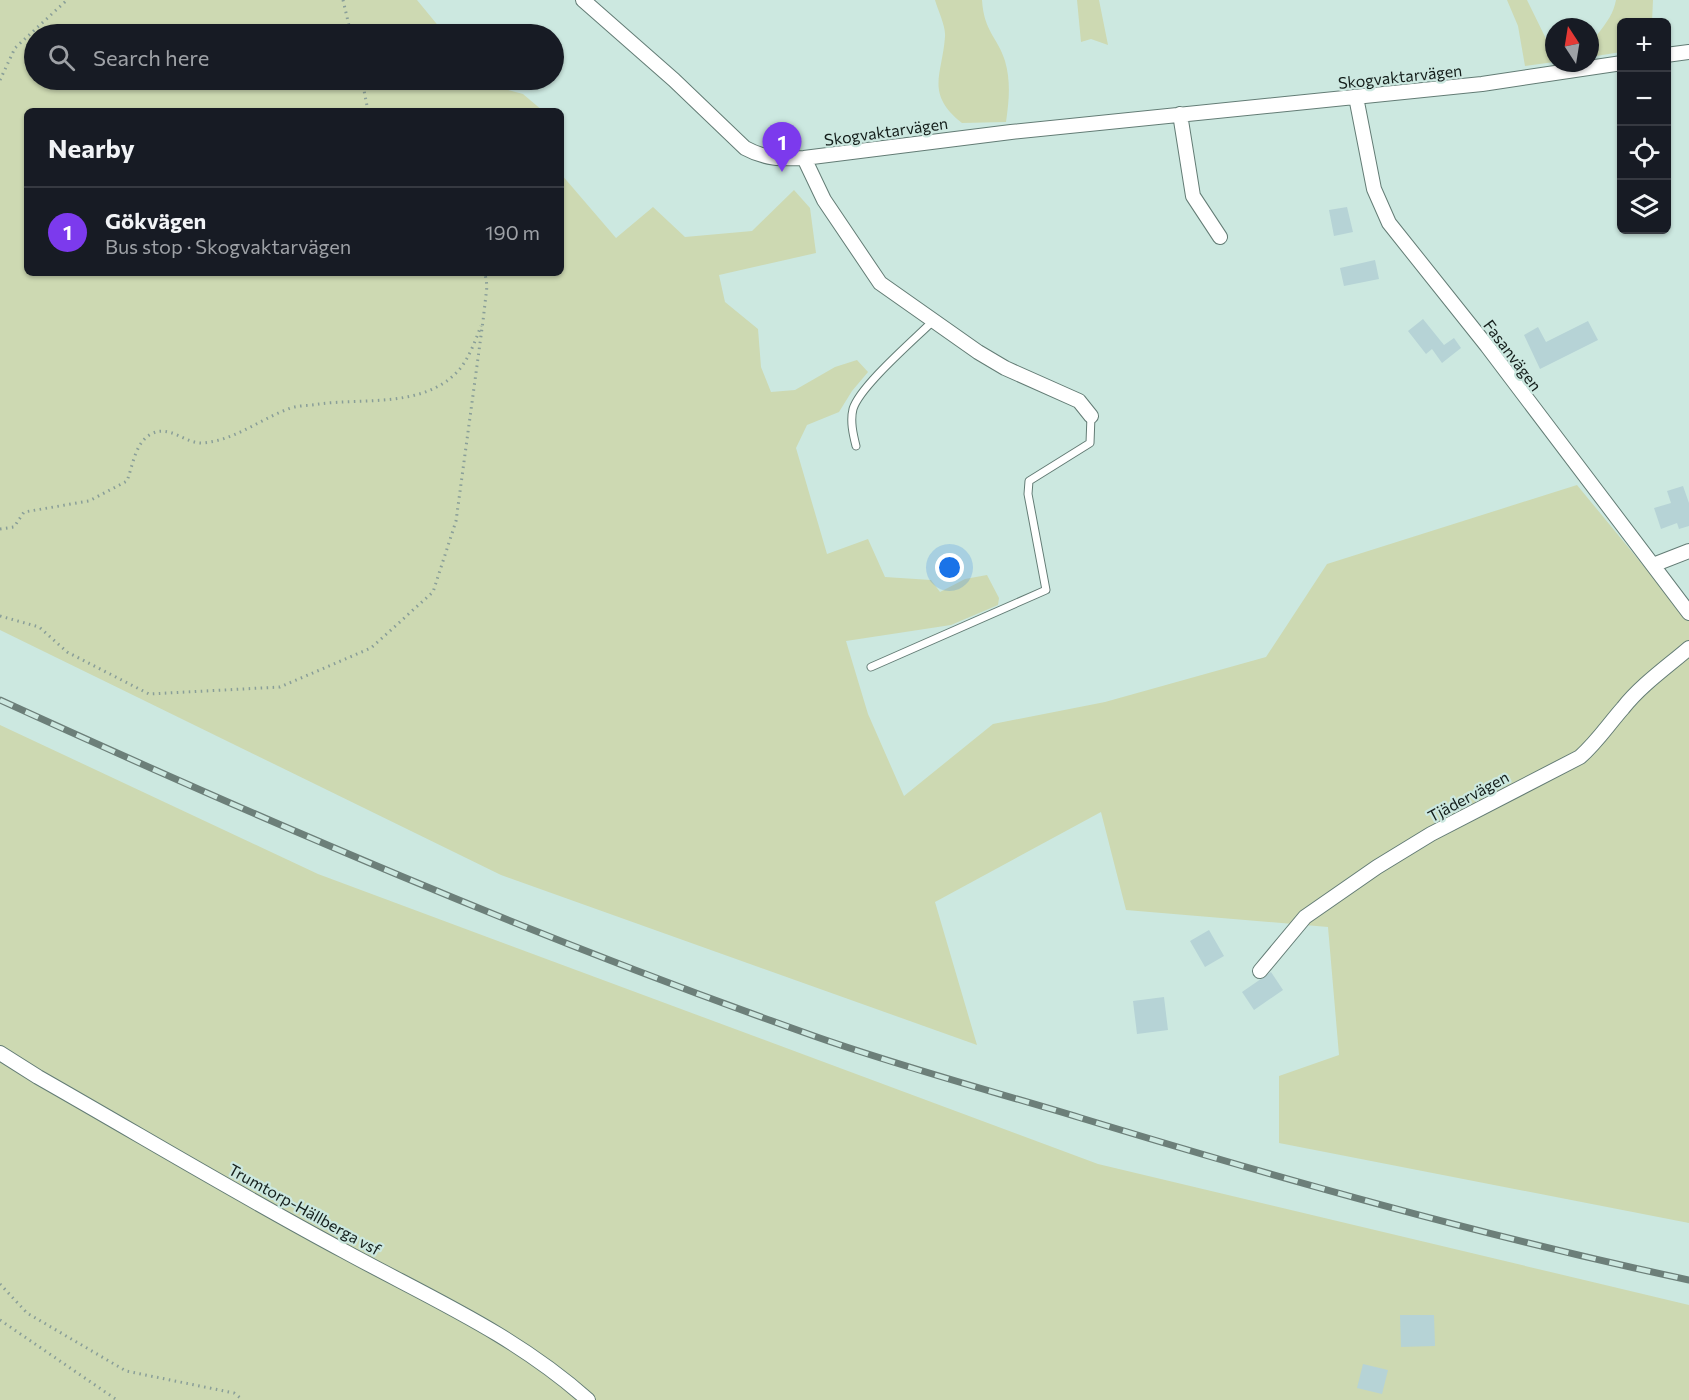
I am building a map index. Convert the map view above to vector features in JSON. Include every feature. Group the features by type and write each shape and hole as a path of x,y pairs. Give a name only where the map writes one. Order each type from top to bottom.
{"street":[{"name":"Skogvaktarvägen","path":"583,0 674,80 745,148 759,156 773,159 804,158 938,140 1482,84 1617,64"},
{"path":"1671,55 1689,52"},
{"name":"Fasanvägen","path":"1356,97 1374,189 1389,223 1488,346 1689,613"},
{"path":"1180,114 1193,196 1220,237"},
{"path":"804,158 824,200 880,283 1005,368 1079,401 1092,416"},
{"path":"1653,565 1689,551"},
{"name":"Tjädervägen","path":"1260,971 1305,917 1377,867 1442,828 1580,757 1597,742 1640,690 1689,648"},
{"name":"Trumtorp-Hällberga vsf","path":"0,1053 342,1251 501,1334 547,1364 588,1400"}],"lane":[{"path":"856,446 852,428 852,412 860,395 934,320"},
{"path":"872,667 1046,590 1028,494 1029,481 1090,443 1092,416"}],"path":[{"path":"41,24 67,0"},
{"path":"343,0 349,24"},
{"path":"0,80 15,48 24,40"},
{"path":"364,90 367,108"},
{"path":"0,616 39,627 67,652 149,694 280,687 370,648 433,592 456,521 483,321 487,286 485,276"},
{"path":"0,530 14,527 24,512 89,501 127,481 141,441 154,432 172,432 201,443 248,431 289,408 335,402 385,401 429,391 458,372 470,352 483,321"},
{"path":"0,1284 27,1313 126,1371 234,1393 243,1400"},
{"path":"0,1320 117,1400"}],"green space":[{"path":"0,0 417,0 437,24 24,24 24,90 508,90 523,94 539,108 24,108 24,276 564,276 564,177 616,238 653,207 685,237 752,231 794,190 810,208 816,253 719,275 725,302 758,329 761,367 771,392 795,390 835,367 857,360 868,372 852,391 839,412 807,425 796,448 827,554 868,539 885,577 931,580 940,592 965,579 987,575 999,598 998,605 951,625 846,641 868,714 904,796 993,724 1105,702 1266,657 1327,564 1577,485 1689,621 1689,1223 1279,1143 1279,1076 1339,1055 1328,927 1126,910 1101,812 935,902 977,1045 501,875 0,630"},
{"path":"935,0 982,0 985,20 1002,53 1007,69 1009,91 1006,122 962,123 943,102 939,73 945,33"},
{"path":"1077,0 1099,0 1108,45 1091,39 1081,42"},
{"path":"1507,0 1527,0 1545,37 1545,63 1525,66 1518,26"},
{"path":"1616,0 1653,0 1652,18 1617,18 1617,53 1599,56 1599,33"},
{"path":"0,725 318,874 1098,1164 1689,1305 1689,1400 0,1400"}],"building":[{"path":"1347,207 1353,232 1334,236 1329,210"},
{"path":"1375,260 1379,279 1344,286 1340,268"},
{"path":"1423,319 1444,345 1454,338 1461,348 1442,363 1432,349 1426,354 1408,331"},
{"path":"1588,321 1598,340 1540,369 1524,335 1538,327 1546,342"},
{"path":"1683,486 1689,503 1689,526 1679,529 1677,523 1661,529 1654,508 1671,503 1667,491"},
{"path":"1209,930 1224,956 1205,967 1190,941"},
{"path":"1271,972 1283,990 1254,1010 1242,992"},
{"path":"1164,997 1168,1030 1137,1034 1133,1001"},
{"path":"1400,1315 1434,1315 1435,1346 1401,1347"},
{"path":"1363,1364 1388,1370 1382,1394 1357,1388"}],"railway":[{"path":"0,700 403,877 608,959 814,1036 1156,1141 1307,1184 1535,1245 1689,1280"}],"place":[{"name":"Gökvägen","path":"782,172"}]}
